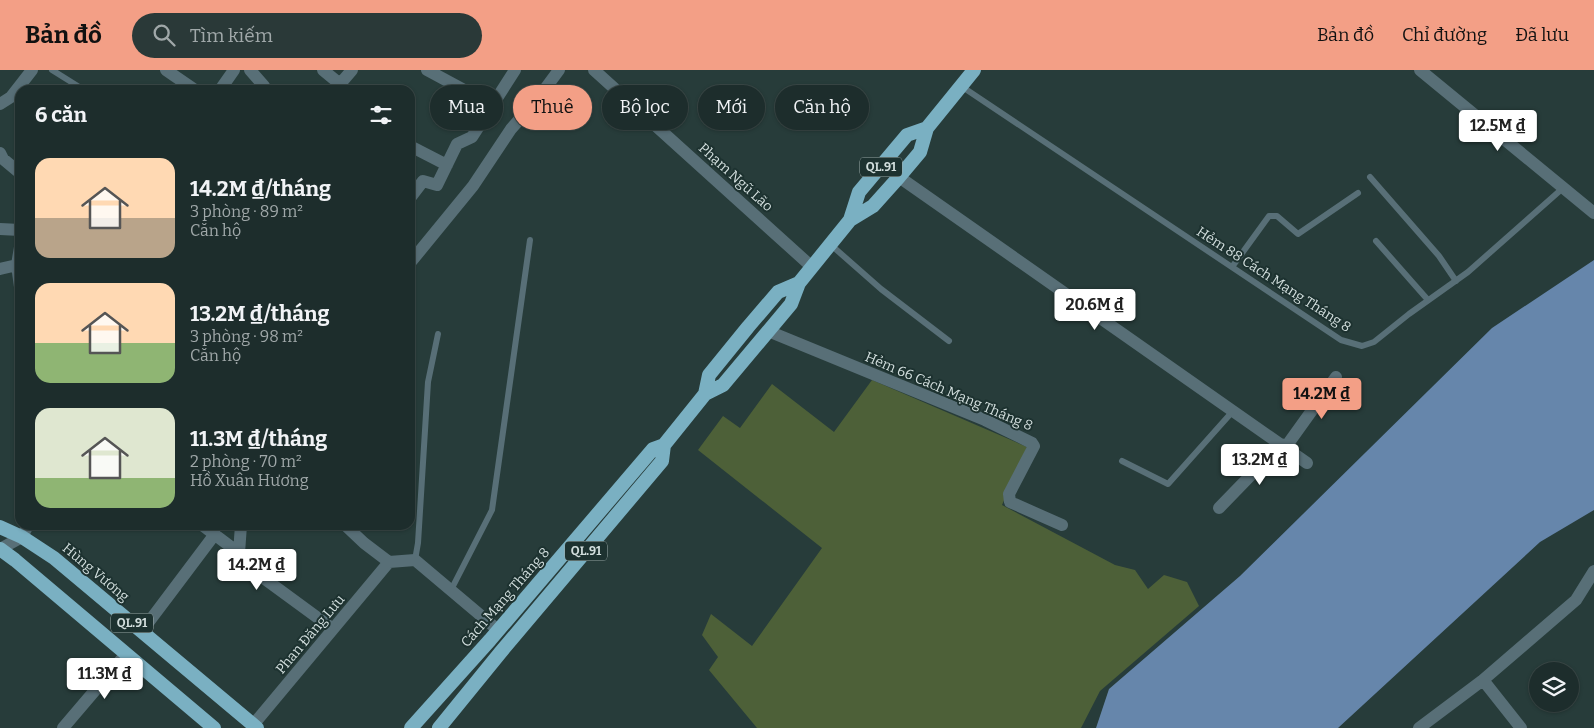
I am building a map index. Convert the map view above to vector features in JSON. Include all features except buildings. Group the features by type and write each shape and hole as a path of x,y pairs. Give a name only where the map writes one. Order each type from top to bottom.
{"highway":[{"name":"Cách Mạng Tháng 8","path":"850,220 873,206 920,152 927,128 974,70"},
{"name":"Cách Mạng Tháng 8","path":"439,728 500,652 662,461 664,445 705,394 723,385 791,304 799,283 831,246 850,220 860,192 877,171 907,135 927,128"},
{"name":"Cách Mạng Tháng 8","path":"705,394 709,375 748,327 778,292 799,283"},
{"name":"Cách Mạng Tháng 8","path":"411,728 498,630 652,449 664,445"},
{"name":"Hùng Vương","path":"0,527 15,529"},
{"name":"Hùng Vương","path":"25,531 54,558 255,726"},
{"name":"QL.91","path":"0,549 214,728"}],"street":[{"path":"20,85 32,70"},
{"path":"166,70 188,85"},
{"path":"224,85 234,70"},
{"path":"250,70 263,85"},
{"path":"323,70 340,84 352,70"},
{"path":"427,70 455,85"},
{"path":"503,88 515,70"},
{"path":"415,257 473,186 511,129 539,97 559,70"},
{"name":"Phạm Ngũ Lão","path":"594,70 812,267"},
{"path":"1420,70 1594,213"},
{"path":"0,104 15,92"},
{"path":"415,191 423,181 437,185 457,144 472,136 476,130"},
{"path":"415,149 447,165"},
{"path":"0,153 3,159 15,169"},
{"path":"899,177 1307,463"},
{"path":"0,230 15,230"},
{"path":"0,269 15,265"},
{"name":"Hẻm 66 Cách Mạng Tháng 8","path":"768,331 985,420 1032,443 1034,446 1008,499 1010,502 1062,525"},
{"path":"1219,508 1283,446 1336,376"},
{"path":"209,530 239,553 254,571 333,629"},
{"path":"239,553 241,530"},
{"path":"350,530 389,562 414,560 498,630"},
{"path":"0,549 25,531"},
{"path":"142,632 215,534"},
{"name":"Phan Đăng Lưu","path":"255,726 389,562"},
{"path":"1419,728 1483,680 1576,600 1594,571"},
{"path":"62,728 126,654"},
{"path":"1483,680 1521,728"}],"lane":[{"path":"52,70 76,85"},
{"name":"Hẻm 88 Cách Mạng Tháng 8","path":"961,86 1341,340 1362,346 1374,342 1468,272 1563,188"},
{"path":"1370,177 1438,256 1456,281"},
{"path":"1232,267 1268,216 1277,216 1298,234 1358,193"},
{"path":"451,590 492,510 530,240"},
{"path":"1376,241 1428,300"},
{"path":"831,246 881,289 949,342"},
{"path":"414,560 418,543 428,382 438,334"},
{"path":"1122,461 1168,484 1234,411"}],"green space":[{"path":"872,380 1027,447 1002,505 1115,565 1135,570 1148,589 1164,575 1187,582 1199,606 1100,691 1081,728 757,728 709,670 718,657 702,635 711,614 752,646 822,548 698,450 723,416 740,428 772,384 834,432"}],"water":[{"path":"1594,260 1594,510 1540,542 1338,728 1096,728 1109,689 1240,576 1492,328"}]}
